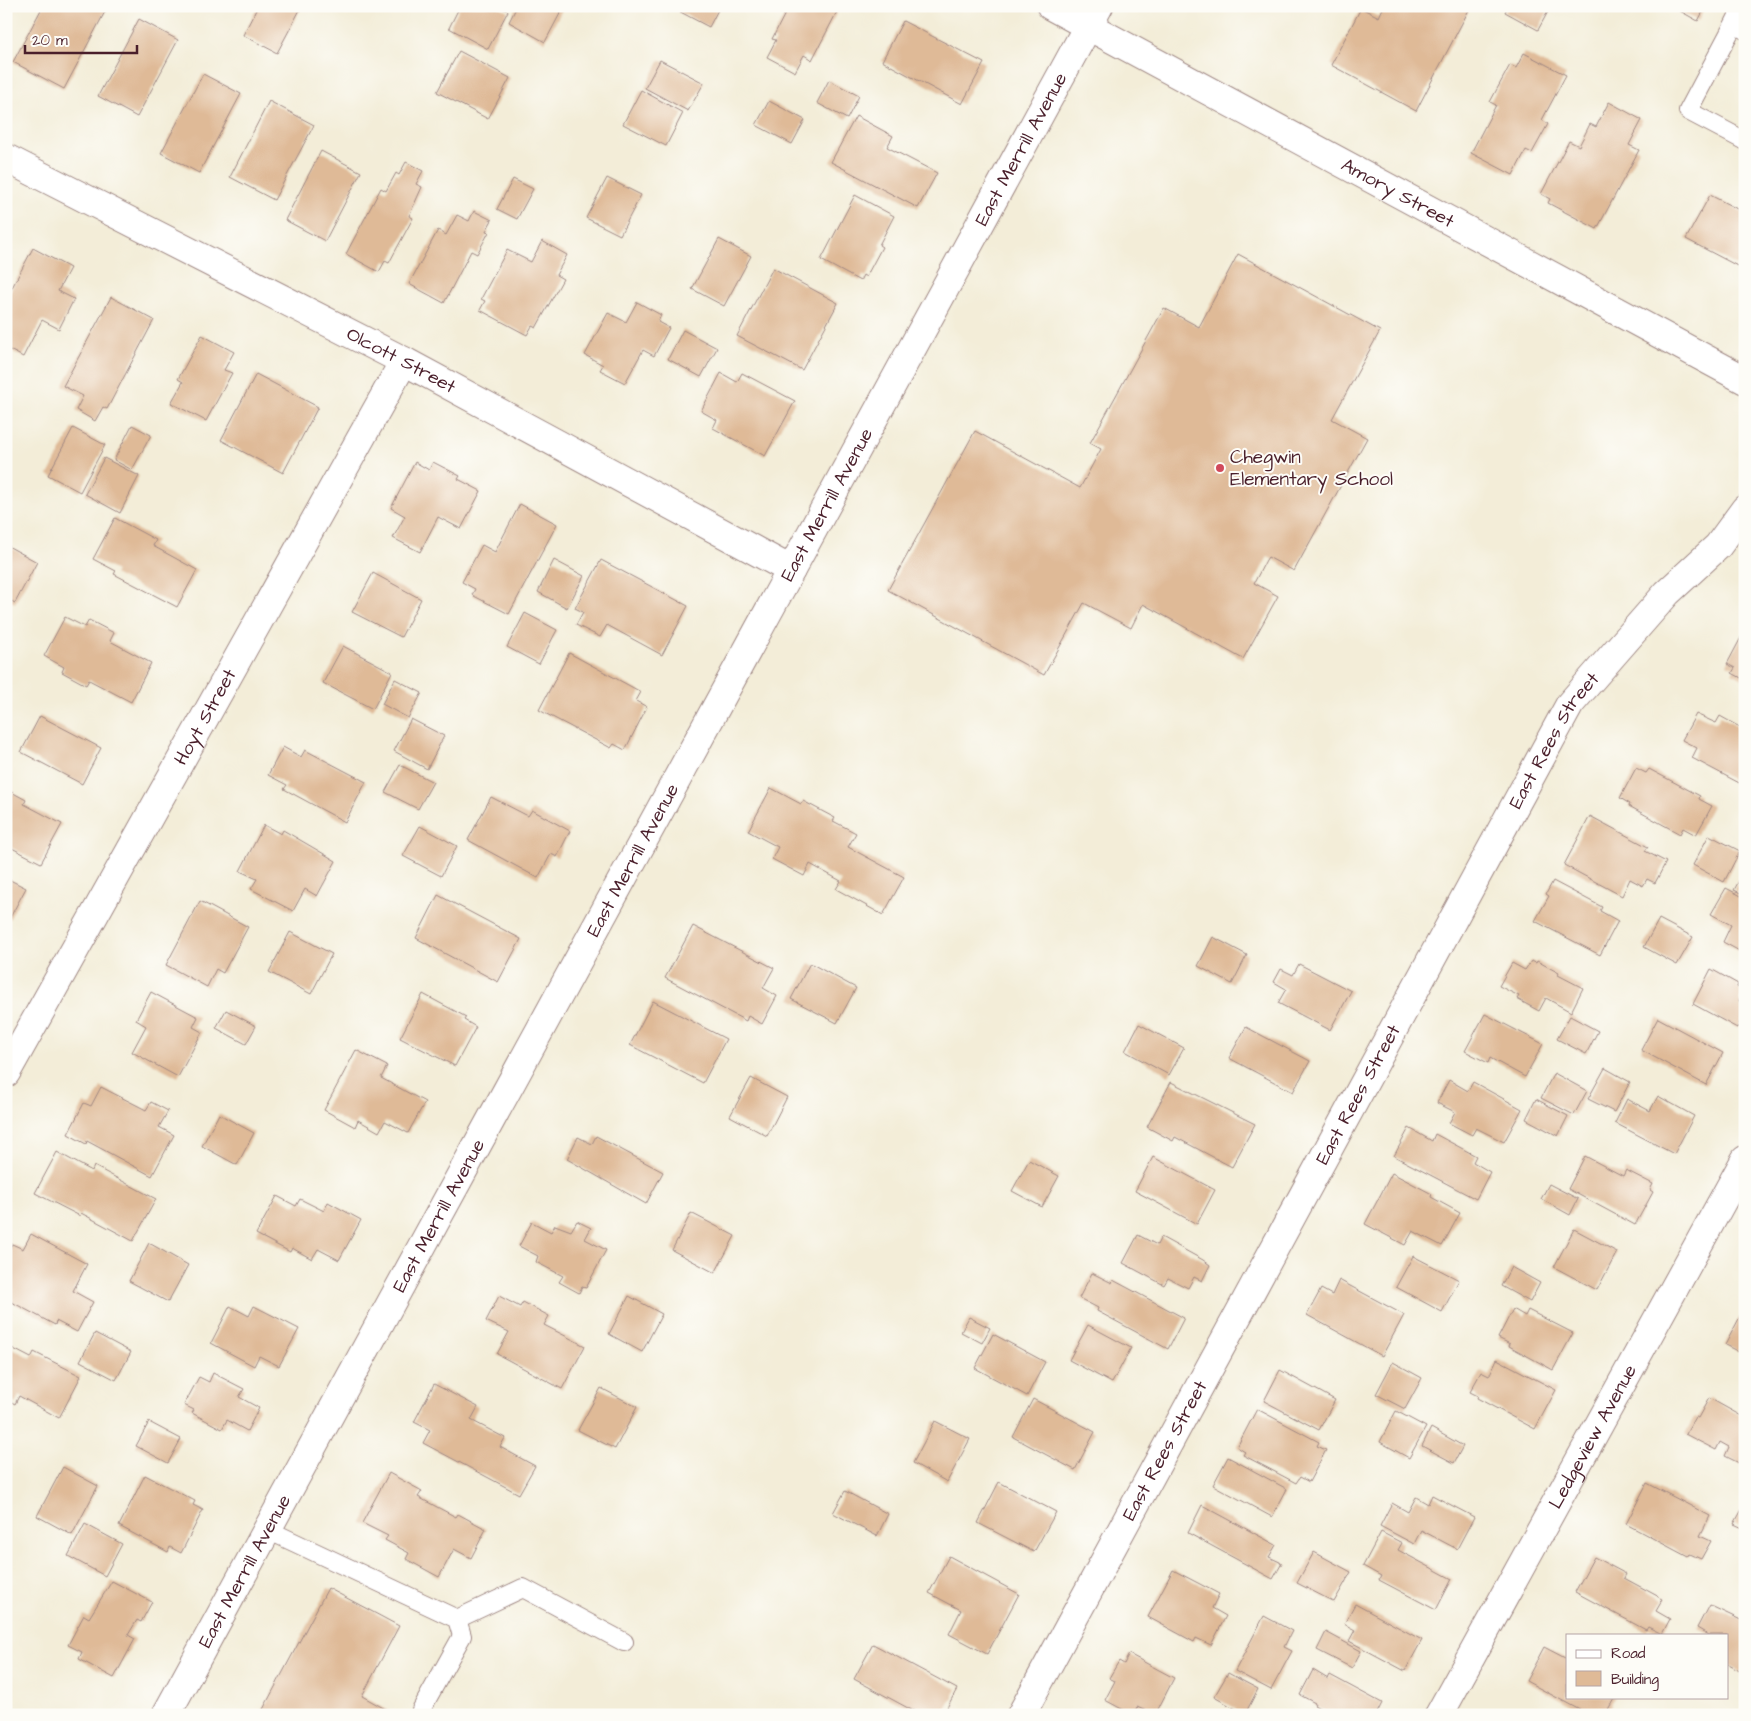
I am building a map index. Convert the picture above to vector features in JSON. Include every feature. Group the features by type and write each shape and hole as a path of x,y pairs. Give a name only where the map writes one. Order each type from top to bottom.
{"street":[{"name":"Amory Street","path":"1051,6 1094,16 1745,380"},
{"name":"East Merrill Avenue","path":"166,1715 1094,16"},
{"name":"Olcott Street","path":"6,158 404,361 791,570"},
{"name":"Hoyt Street","path":"6,1073 404,361"},
{"name":"East Rees Street","path":"1021,1715 1570,704 1667,593 1718,546 1745,509"},
{"name":"Ledgeview Avenue","path":"1439,1715 1745,1160"}],"lane":[{"path":"1743,6 1739,27 1688,111 1745,141"},
{"path":"268,1530 457,1619 462,1636 421,1710"},
{"path":"457,1619 523,1588 624,1642"}],"building":[{"path":"43,6 108,6 64,89 13,62"},
{"path":"258,6 302,6 277,53 243,35"},
{"path":"460,6 498,6 508,11 488,49 449,28"},
{"path":"517,6 564,6 545,42 509,22"},
{"path":"669,6 720,6 709,27"},
{"path":"789,6 840,6 812,60 804,55 795,72 767,57 776,40 772,39"},
{"path":"1384,6 1391,6 1400,11 1402,6 1471,6 1416,111 1331,65 1361,8 1379,17"},
{"path":"1508,6 1551,6 1538,30 1505,12"},
{"path":"1671,6 1706,6 1698,21"},
{"path":"139,19 178,40 137,117 98,96"},
{"path":"903,21 984,63 962,104 882,61"},
{"path":"459,51 510,78 488,119 437,92"},
{"path":"1524,53 1566,75 1542,120 1548,124 1532,153 1526,150 1513,175 1471,153 1496,105 1490,102 1510,65 1516,68"},
{"path":"660,60 704,83 688,111 645,88"},
{"path":"203,74 241,94 199,173 161,153"},
{"path":"829,80 859,96 847,119 817,103"},
{"path":"641,90 683,113 666,146 623,124"},
{"path":"269,101 314,125 274,200 230,177"},
{"path":"769,101 805,120 792,144 756,125"},
{"path":"1609,102 1642,120 1629,145 1639,150 1597,229 1548,203 1550,199 1541,194 1569,141 1579,146 1590,124 1596,127"},
{"path":"856,116 893,136 887,147 937,173 918,208 831,162"},
{"path":"321,151 361,172 325,241 285,220"},
{"path":"406,162 423,171 416,184 422,187 409,216 413,218 389,263 385,261 379,272 346,254 381,188 386,191 396,173 399,175"},
{"path":"607,178 641,195 620,235 586,218"},
{"path":"513,179 533,189 517,219 497,209"},
{"path":"855,195 894,216 879,245 882,247 866,277 863,275 860,281 821,260"},
{"path":"1710,195 1745,213 1745,270 1686,239"},
{"path":"474,211 492,220 486,231 489,232 477,254 471,251 444,303 409,284 438,230 446,235 457,215 469,221"},
{"path":"719,239 751,256 724,306 692,289"},
{"path":"542,241 567,255 556,275 563,279 536,328 532,326 527,335 480,310 485,301 481,299 507,250 531,262"},
{"path":"33,248 70,268 58,291 74,299 59,329 42,320 23,357 6,348 6,299"},
{"name":"Chegwin Elementary School","path":"1238,254 1380,331 1332,419 1367,438 1294,571 1268,557 1266,560 1254,583 1278,596 1243,659 1143,604 1131,628 1084,603 1044,675 888,590 975,431 1080,488 1101,449 1090,443 1164,308 1199,327"},
{"path":"773,268 838,303 802,370 737,336"},
{"path":"111,297 154,320 107,409 103,407 95,421 76,410 83,396 63,386"},
{"path":"637,302 661,315 658,322 669,328 654,356 643,350 625,383 600,370 603,365 585,355 608,313 626,322"},
{"path":"683,330 717,348 701,377 668,359"},
{"path":"202,335 234,352 224,370 232,373 206,421 171,403 183,382 178,379"},
{"path":"721,373 737,382 742,373 795,401 765,456 713,428 717,420 701,411"},
{"path":"256,374 318,407 283,473 221,440"},
{"path":"132,425 151,435 132,470 114,460"},
{"path":"73,428 105,445 80,492 48,475"},
{"path":"104,458 139,476 120,513 85,494"},
{"path":"415,462 429,470 433,462 460,476 458,479 481,491 461,529 438,517 420,552 393,538 405,516 391,508"},
{"path":"520,504 557,524 509,614 472,595 475,589 462,582 482,545 495,552"},
{"path":"115,518 156,540 153,546 197,570 177,607 114,574 116,571 93,559"},
{"path":"6,545 37,562 15,603 6,598"},
{"path":"554,560 584,576 567,608 538,592"},
{"path":"601,560 688,606 662,655 607,625 600,637 576,625 583,612 575,608"},
{"path":"373,573 421,599 401,637 352,612"},
{"path":"525,613 557,630 539,664 507,647"},
{"path":"65,617 85,627 89,620 114,633 110,641 151,663 131,702 89,680 86,685 62,672 64,667 44,656"},
{"path":"1745,630 1745,680 1732,673 1735,668 1727,664"},
{"path":"343,646 392,672 373,709 323,683"},
{"path":"569,653 641,692 636,701 647,707 625,750 614,744 611,748 539,710"},
{"path":"395,679 422,693 408,718 382,704"},
{"path":"1696,714 1716,723 1720,716 1745,730 1741,736 1745,738 1745,786 1692,758 1697,748 1682,740"},
{"path":"40,716 101,748 82,784 21,752"},
{"path":"411,719 444,736 427,769 394,751"},
{"path":"283,747 301,757 305,750 366,782 345,822 284,789 287,785 268,775"},
{"path":"400,765 433,782 418,809 385,792"},
{"path":"1636,768 1646,773 1649,769 1700,796 1699,799 1712,806 1696,835 1683,828 1680,834 1629,806 1630,804 1620,798"},
{"path":"771,788 801,804 803,801 835,818 833,821 856,833 848,847 904,877 883,915 836,889 841,881 810,864 804,876 772,859 778,847 748,831"},
{"path":"6,789 26,800 24,804 62,824 41,863 6,845"},
{"path":"491,797 528,816 532,810 570,831 557,857 551,854 538,878 468,840"},
{"path":"1590,816 1648,847 1645,851 1666,862 1655,883 1647,879 1643,886 1630,879 1622,896 1564,865"},
{"path":"264,825 281,834 283,830 336,861 317,896 305,889 293,911 251,889 257,879 240,871"},
{"path":"420,826 457,846 441,876 403,856"},
{"path":"1709,835 1740,851 1724,882 1693,865"},
{"path":"1745,870 1745,895 1734,890"},
{"path":"6,878 26,888 6,925"},
{"path":"1553,881 1602,907 1600,911 1618,921 1600,955 1535,921 1549,896 1546,894"},
{"path":"1726,888 1745,898 1745,954 1723,942 1731,925 1711,914"},
{"path":"438,895 521,939 498,982 416,938"},
{"path":"200,901 248,927 223,973 216,969 207,987 166,965"},
{"path":"1659,919 1693,937 1677,965 1644,947"},
{"path":"693,926 774,968 763,988 777,996 762,1024 748,1016 746,1021 665,978"},
{"path":"290,932 332,954 311,994 269,972"},
{"path":"1213,937 1247,955 1232,984 1198,966"},
{"path":"1531,961 1536,963 1537,961 1583,988 1571,1012 1546,998 1539,1011 1517,999 1519,996 1499,986 1512,963 1525,970"},
{"path":"810,963 856,988 837,1023 791,999"},
{"path":"1299,964 1351,991 1330,1030 1278,1003 1286,989 1274,982 1281,969 1293,975"},
{"path":"1711,969 1738,984 1737,987 1744,991 1739,1001 1745,1004 1745,1014 1737,1028 1693,1004"},
{"path":"151,992 198,1017 193,1027 202,1032 178,1077 132,1052 146,1026 136,1020"},
{"path":"423,994 466,1017 464,1020 476,1027 455,1066 400,1038"},
{"path":"653,1001 726,1039 703,1083 630,1045"},
{"path":"226,1010 256,1026 246,1044 216,1028"},
{"path":"1485,1014 1543,1044 1525,1077 1490,1058 1488,1063 1465,1051"},
{"path":"1570,1016 1598,1031 1586,1054 1557,1039"},
{"path":"1658,1018 1723,1053 1706,1085 1641,1050"},
{"path":"1139,1024 1184,1048 1169,1075 1125,1051"},
{"path":"1246,1027 1310,1061 1293,1092 1229,1058"},
{"path":"356,1050 387,1066 381,1078 425,1102 408,1133 385,1121 379,1132 358,1120 355,1127 324,1110"},
{"path":"1605,1068 1630,1082 1614,1112 1588,1099"},
{"path":"1554,1073 1587,1091 1574,1115 1541,1098"},
{"path":"751,1078 787,1097 767,1136 730,1116"},
{"path":"1449,1080 1468,1091 1473,1082 1522,1109 1504,1142 1476,1128 1472,1135 1449,1123 1455,1112 1437,1103"},
{"path":"1171,1082 1255,1124 1232,1167 1175,1137 1173,1141 1147,1127"},
{"path":"101,1087 146,1110 151,1102 168,1111 159,1127 174,1135 152,1176 87,1141 86,1144 68,1134 84,1103 91,1106"},
{"path":"1658,1096 1694,1116 1674,1154 1615,1123 1627,1099 1650,1111"},
{"path":"1536,1099 1568,1116 1558,1136 1526,1119"},
{"path":"219,1114 254,1133 237,1165 202,1146"},
{"path":"1409,1128 1432,1141 1435,1134 1476,1156 1473,1162 1490,1172 1476,1199 1394,1156"},
{"path":"596,1136 663,1172 646,1204 567,1159 578,1137 592,1144"},
{"path":"57,1152 92,1171 94,1166 156,1199 133,1241 81,1213 80,1216 35,1193"},
{"path":"1585,1156 1623,1176 1626,1170 1653,1184 1650,1190 1653,1192 1635,1225 1568,1189"},
{"path":"1153,1157 1215,1190 1197,1224 1135,1191"},
{"path":"1029,1160 1059,1176 1042,1207 1012,1191"},
{"path":"1392,1173 1432,1194 1431,1197 1460,1213 1442,1246 1413,1231 1405,1245 1365,1224"},
{"path":"1549,1184 1578,1199 1570,1215 1541,1199"},
{"path":"277,1196 296,1206 300,1199 324,1211 328,1202 361,1220 339,1260 318,1249 312,1259 292,1248 290,1252 256,1234"},
{"path":"691,1213 735,1236 715,1273 672,1250"},
{"path":"577,1221 591,1228 585,1239 606,1250 586,1288 582,1287 579,1293 559,1282 563,1276 536,1262 538,1256 519,1246 532,1222 551,1232 555,1225 571,1231"},
{"path":"1574,1229 1617,1252 1597,1290 1554,1267"},
{"path":"31,1234 87,1264 73,1291 93,1302 77,1332 56,1321 55,1325 6,1299 6,1255 12,1244 23,1249"},
{"path":"1138,1235 1157,1245 1161,1237 1210,1265 1202,1281 1194,1277 1188,1288 1168,1278 1164,1285 1123,1263"},
{"path":"149,1243 188,1265 168,1302 129,1281"},
{"path":"1413,1256 1459,1280 1442,1312 1396,1287"},
{"path":"1511,1267 1540,1283 1530,1302 1501,1286"},
{"path":"1092,1273 1112,1283 1113,1280 1184,1318 1168,1349 1097,1311 1098,1308 1079,1298"},
{"path":"1339,1280 1404,1315 1382,1356 1307,1315 1321,1289 1332,1295"},
{"path":"499,1296 520,1307 523,1302 549,1316 544,1325 585,1346 562,1389 497,1354 509,1332 486,1321"},
{"path":"629,1296 662,1314 642,1352 609,1334"},
{"path":"230,1306 249,1316 254,1306 299,1329 279,1366 259,1356 254,1366 211,1343"},
{"path":"1513,1309 1525,1316 1528,1310 1573,1333 1553,1370 1498,1338"},
{"path":"1741,1315 1745,1317 1745,1355 1725,1345"},
{"path":"969,1317 990,1328 982,1343 961,1332"},
{"path":"1088,1325 1131,1348 1112,1383 1069,1360"},
{"path":"95,1333 131,1352 116,1380 80,1361"},
{"path":"993,1334 1045,1362 1027,1396 975,1368"},
{"path":"6,1345 31,1358 34,1352 81,1376 59,1418 19,1396 15,1404 6,1399"},
{"path":"1497,1359 1556,1390 1535,1429 1477,1398 1478,1396 1470,1392 1481,1372 1489,1376"},
{"path":"1393,1362 1422,1378 1405,1409 1376,1394"},
{"path":"1280,1370 1335,1400 1319,1430 1264,1401"},
{"path":"213,1373 244,1389 239,1397 259,1408 247,1431 227,1420 222,1429 192,1413 194,1410 184,1405 199,1377 209,1382"},
{"path":"434,1384 478,1407 471,1420 505,1438 500,1447 535,1466 519,1494 423,1443 430,1430 414,1422"},
{"path":"601,1388 637,1407 615,1449 578,1430"},
{"path":"1709,1398 1745,1418 1745,1466 1725,1456 1729,1447 1720,1442 1716,1450 1685,1434 1695,1417 1698,1418"},
{"path":"1033,1399 1095,1432 1075,1470 1013,1437"},
{"path":"1257,1409 1319,1442 1317,1446 1326,1450 1309,1482 1300,1477 1296,1483 1243,1455 1245,1452 1237,1447"},
{"path":"1396,1411 1426,1427 1409,1458 1380,1442"},
{"path":"935,1421 970,1439 947,1482 913,1463"},
{"path":"149,1422 181,1439 168,1463 136,1446"},
{"path":"1431,1428 1463,1446 1454,1463 1422,1446"},
{"path":"1228,1457 1287,1489 1272,1517 1213,1485"},
{"path":"63,1467 98,1486 72,1535 37,1516"},
{"path":"389,1473 422,1491 418,1497 456,1517 458,1514 486,1529 471,1558 454,1549 439,1577 406,1559 409,1553 385,1540 388,1536 362,1523"},
{"path":"145,1475 195,1501 193,1505 203,1510 181,1553 170,1547 168,1552 119,1526"},
{"path":"999,1482 1056,1512 1034,1552 978,1523"},
{"path":"1647,1483 1710,1516 1700,1536 1711,1541 1701,1559 1690,1554 1688,1557 1626,1524"},
{"path":"845,1491 888,1514 877,1536 833,1513"},
{"path":"1432,1495 1474,1517 1457,1549 1421,1530 1414,1544 1380,1526 1392,1503 1408,1512 1416,1497 1428,1504"},
{"path":"1745,1504 1745,1529 1734,1524"},
{"path":"1202,1505 1276,1545 1269,1557 1282,1563 1273,1579 1188,1533"},
{"path":"85,1524 122,1544 105,1576 68,1556"},
{"path":"1381,1532 1402,1543 1398,1550 1452,1579 1436,1610 1379,1580 1381,1576 1363,1566"},
{"path":"1314,1552 1351,1572 1334,1602 1297,1583"},
{"path":"949,1556 1019,1594 987,1654 949,1634 961,1610 929,1593"},
{"path":"1594,1557 1626,1574 1624,1578 1663,1599 1656,1611 1670,1619 1662,1634 1648,1627 1646,1630 1575,1592"},
{"path":"1173,1570 1219,1594 1212,1608 1226,1616 1211,1645 1196,1638 1194,1642 1148,1617"},
{"path":"112,1581 152,1602 141,1622 137,1620 128,1635 135,1639 114,1678 79,1659 82,1652 68,1645 84,1615 89,1618"},
{"path":"328,1588 399,1626 362,1696 396,1715 260,1715"},
{"path":"1355,1604 1422,1640 1405,1671 1349,1641 1355,1630 1344,1624"},
{"path":"1709,1605 1745,1622 1745,1674 1728,1665 1728,1634 1707,1634 1697,1628"},
{"path":"1264,1616 1292,1631 1284,1647 1292,1651 1271,1690 1235,1671"},
{"path":"1326,1632 1361,1651 1352,1668 1317,1650"},
{"path":"873,1644 957,1689 943,1715 921,1715 854,1679"},
{"path":"1544,1647 1566,1658 1566,1698 1614,1698 1605,1715 1589,1715 1526,1681"},
{"path":"1129,1654 1174,1678 1155,1715 1137,1707 1133,1715 1105,1700 1115,1681 1109,1678 1119,1661 1124,1664"},
{"path":"1313,1670 1328,1679 1330,1675 1382,1703 1376,1715 1332,1715 1300,1695"},
{"path":"1228,1673 1258,1689 1245,1714 1214,1697"}],"place":[{"name":"Chegwin Elementary School","path":"1220,468"}]}
